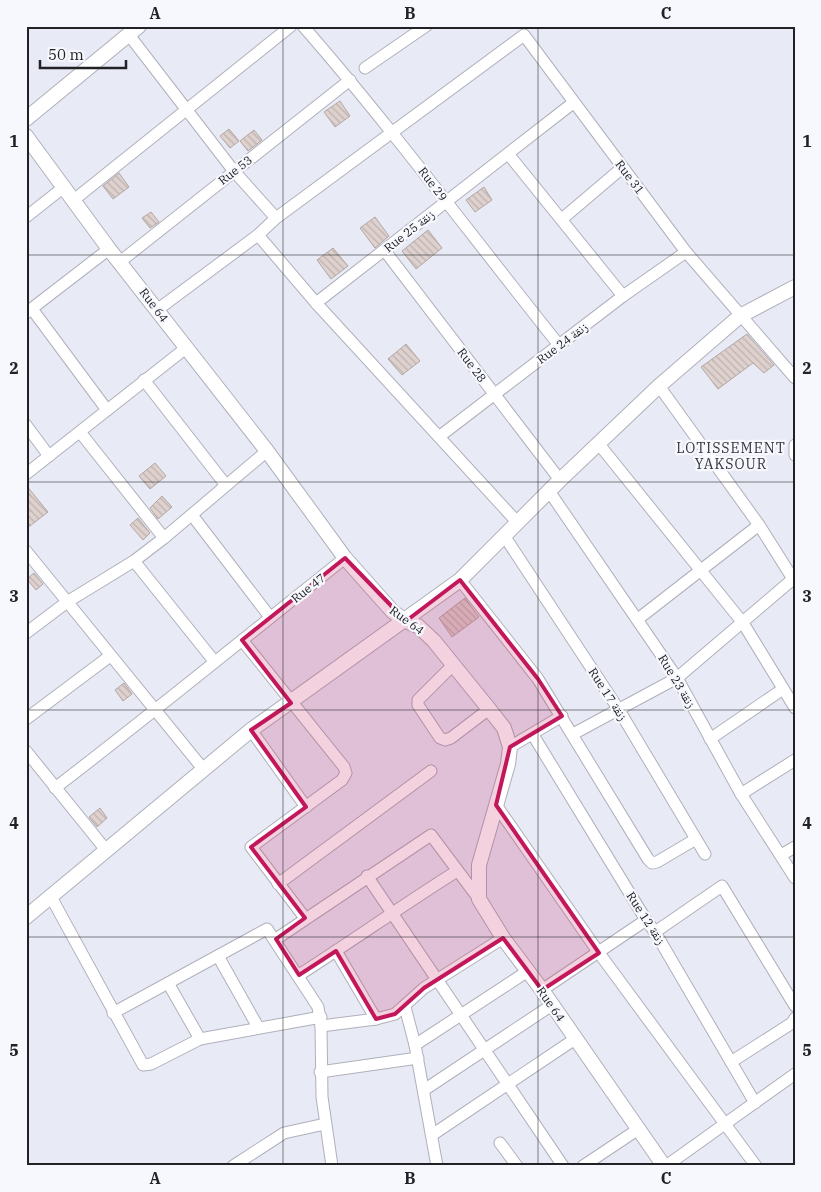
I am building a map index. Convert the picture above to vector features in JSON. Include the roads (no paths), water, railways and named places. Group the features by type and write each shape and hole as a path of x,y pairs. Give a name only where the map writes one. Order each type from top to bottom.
{"street":[{"path":"75,199 291,26"},
{"name":"Rue 29","path":"303,26 392,131 559,346"},
{"path":"365,68 418,28"},
{"path":"26,119 134,31 187,110 233,170 276,218"},
{"name":"Rue 31","path":"392,131 524,35 686,252 795,378"},
{"name":"Rue 53","path":"121,261 233,170 350,80"},
{"name":"Rue 25 زنقة","path":"316,303 509,155 573,103"},
{"path":"157,310 258,235 276,218 392,131"},
{"name":"Rue 64","path":"26,136 75,199 110,249 267,450 345,558 383,601 406,621 418,626 426,633 504,728 510,747 506,772 478,866 479,899 503,938 542,990 637,1130 665,1166"},
{"path":"509,155 623,296"},
{"path":"562,219 622,168"},
{"path":"26,217 64,186"},
{"path":"258,235 316,303 518,523"},
{"path":"107,410 29,311 110,249"},
{"name":"Rue 28","path":"385,251 560,480"},
{"name":"Rue 24 زنقة","path":"440,436 623,296 686,252"},
{"path":"26,917 251,730 406,621 460,580 560,480 659,386 740,316 795,287"},
{"path":"26,474 186,348"},
{"path":"144,380 225,484"},
{"path":"573,734 677,678 794,580 759,525 659,386"},
{"path":"26,425 50,456"},
{"path":"80,432 164,538"},
{"path":"598,443 743,623 795,708"},
{"path":"795,445 795,455"},
{"path":"26,633 67,602 134,561 192,516 225,484 267,450"},
{"name":"Rue 23 زنقة","path":"549,491 677,678 741,794 795,878"},
{"path":"192,516 270,617"},
{"path":"638,619 759,525"},
{"name":"Rue 17 زنقة","path":"505,537 619,710 705,854"},
{"path":"26,551 204,770"},
{"name":"Rue 47","path":"55,788 156,711 214,661 345,558"},
{"path":"134,561 214,661"},
{"path":"460,580 538,679 652,863 696,838"},
{"path":"242,640 291,703 344,766 346,773 342,780 251,847 305,918"},
{"path":"26,719 110,656"},
{"path":"452,666 420,695 418,700 418,705 440,738 445,740 451,738 489,709"},
{"path":"710,739 783,688"},
{"path":"510,747 562,716"},
{"path":"251,730 306,807"},
{"name":"Rue 12 زنقة","path":"533,735 646,920 656,932 755,1103"},
{"path":"26,751 106,850"},
{"path":"741,794 795,760"},
{"path":"278,884 431,771"},
{"path":"496,806 550,880 598,953 756,1166"},
{"path":"276,939 431,834 479,899"},
{"path":"781,855 795,847"},
{"path":"299,975 457,871"},
{"path":"367,876 563,1166"},
{"path":"656,932 722,886 795,1006"},
{"path":"51,897 143,1065 151,1064 200,1039 258,1027 376,1019 395,1014 405,1007 418,993 503,938"},
{"path":"542,990 646,920"},
{"path":"113,1013 267,930 276,939 318,1007 321,1022 320,1072 325,1124 332,1166"},
{"path":"336,951 376,1019"},
{"path":"218,956 258,1027"},
{"path":"415,1045 528,970"},
{"path":"168,983 200,1039"},
{"path":"424,1090 552,1005"},
{"path":"405,1007 418,1058 437,1166"},
{"path":"731,1062 792,1023 795,1018"},
{"path":"432,1135 576,1039"},
{"path":"320,1072 418,1058"},
{"path":"665,1166 755,1103 793,1080"},
{"path":"237,1165 284,1133 325,1124"},
{"path":"583,1166 637,1130"},
{"path":"500,1143 512,1164"}],"district":[{"name":"LOTISSEMENT YAKSOUR","path":"731,456"}]}
